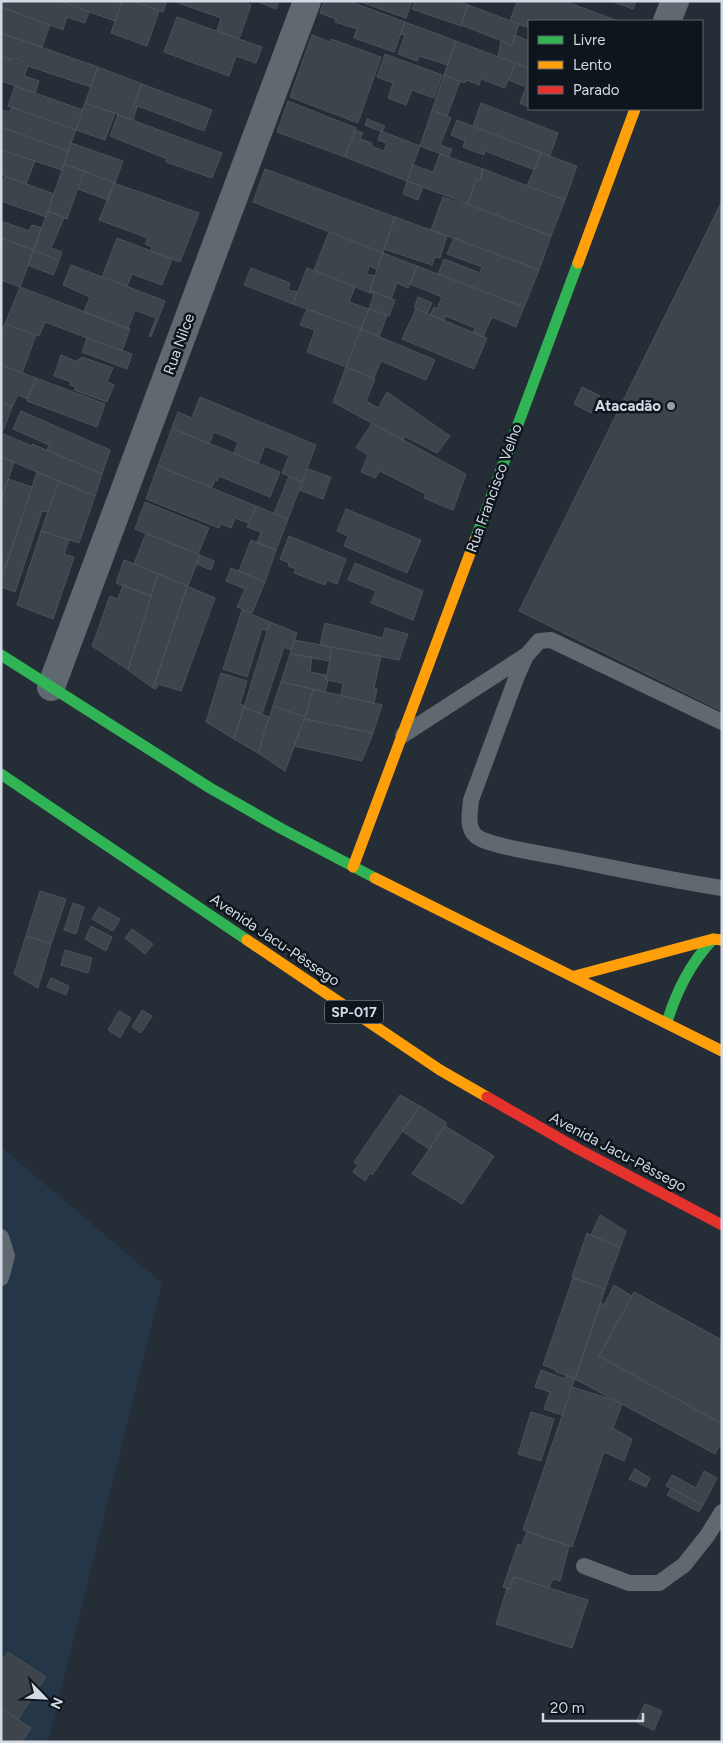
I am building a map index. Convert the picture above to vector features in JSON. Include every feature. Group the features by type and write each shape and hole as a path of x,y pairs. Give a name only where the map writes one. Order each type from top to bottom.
{"main road":[{"name":"Rua Francisco Velho","path":"353,867 635,110"},
{"path":"1,654 187,775 280,828 353,867 575,976 722,1051"},
{"name":"Avenida Jacu-Pêssego","path":"1,774 440,1070 578,1149 722,1225"},
{"path":"575,976 718,939"},
{"path":"667,1022 675,996 689,966 697,955 718,939"},
{"path":"578,1149 677,1188"}],"street":[{"name":"Rua Nilce","path":"51,687 307,1"},
{"path":"667,20 675,1"}],"lane":[{"path":"401,736 526,656 539,641 551,640 722,722"},
{"path":"526,656 471,800 469,821 471,829 476,836 529,852 722,888"},
{"path":"1,1237 7,1256 1,1278"},
{"path":"584,1566 629,1583 659,1583 684,1565 707,1536 722,1512"}],"shaded area":[{"path":"1,1147 162,1283 48,1742 1,1742"}],"building":[{"path":"1,1 59,1 89,12 85,23 67,17 63,30 1,7"},
{"path":"59,1 122,1 115,21"},
{"path":"122,1 132,1 159,11 147,46 111,33"},
{"path":"132,1 167,1 163,12"},
{"path":"173,1 242,1 251,5 239,39 217,31 221,18"},
{"path":"256,1 279,1 276,9"},
{"path":"324,1 349,1 405,22 394,52 354,38 357,29 335,22 336,19 320,13"},
{"path":"358,1 412,1 406,18"},
{"path":"415,1 457,1 468,5 461,26 412,9"},
{"path":"517,1 564,1 615,20 528,20 528,28 510,21"},
{"path":"611,1 636,1 633,9"},
{"path":"468,5 519,24 512,45 461,25"},
{"path":"1,7 50,25 42,47 1,33"},
{"path":"177,17 262,47 256,63 236,56 229,76 164,52"},
{"path":"405,22 456,41 448,65 419,56 417,61 398,54 405,35 401,34"},
{"path":"1,33 98,67 91,87 28,66 12,58 12,60 1,56"},
{"path":"312,35 330,42 331,39 381,57 358,123 290,97"},
{"path":"515,35 528,41 528,68 498,57 501,41 512,45"},
{"path":"456,41 515,63 505,88 481,79 479,85 466,80 465,83 444,75"},
{"path":"385,54 442,75 434,98 412,90 406,105 388,98 393,83 377,77"},
{"path":"1,56 28,66 24,76 39,81 35,93 1,81"},
{"path":"515,63 528,68 528,107 520,103 526,87 509,80"},
{"path":"98,67 142,84 133,106 137,107 133,120 85,103"},
{"path":"444,75 460,81 447,116 432,110"},
{"path":"142,84 212,110 204,131 138,106 133,106"},
{"path":"15,86 83,110 76,130 8,106"},
{"path":"288,101 356,128 345,157 277,132"},
{"path":"85,103 115,113 105,140 76,130"},
{"path":"481,103 558,133 550,156 473,126"},
{"path":"12,107 76,130 68,151 1,127 1,110 9,112"},
{"path":"432,110 451,118 440,145 452,149 449,157 420,146"},
{"path":"118,115 222,153 212,178 166,162 167,159 110,136"},
{"path":"367,119 385,126 382,132 365,125"},
{"path":"457,120 541,153 535,170 485,151 484,155 463,147 465,141 451,135"},
{"path":"1,127 68,151 62,170 1,150"},
{"path":"355,130 363,133 360,139 372,143 371,146 384,151 387,143 378,140 381,131 420,146 407,181 345,157"},
{"path":"71,143 123,161 115,183 64,164"},
{"path":"1,150 35,161 26,184 2,175"},
{"path":"541,153 577,166 565,200 527,186"},
{"path":"440,154 483,169 480,180 476,179 468,204 407,181 413,165 433,172"},
{"path":"64,164 84,171 67,219 48,211"},
{"path":"265,169 395,217 383,253 253,202"},
{"path":"483,169 565,200 551,236 468,204 476,179 480,180"},
{"path":"84,171 114,183 108,200 78,189"},
{"path":"5,176 54,194 46,217 1,201 1,187"},
{"path":"407,181 423,187 418,200 403,194"},
{"path":"114,183 199,213 180,262 151,251 152,247 145,244 148,238 99,220"},
{"path":"443,197 551,236 539,270 431,230"},
{"name":"Atacadão","path":"722,201 722,711 519,611"},
{"path":"48,211 64,218 51,248 62,252 59,260 33,250"},
{"path":"395,217 447,236 440,258 435,257 432,265 384,249"},
{"path":"1,221 29,231 32,225 42,228 34,250 1,238"},
{"path":"329,232 383,253 377,269 369,266 367,274 375,276 370,293 314,270"},
{"path":"1,238 34,250 20,287 1,280"},
{"path":"117,238 172,259 162,285 132,274 127,286 102,277"},
{"path":"454,238 539,270 524,307 438,274 444,259 480,273 482,267 447,254"},
{"path":"33,250 59,261 53,275 28,265"},
{"path":"383,253 417,266 408,288 397,283 391,299 370,290"},
{"path":"71,265 165,301 151,337 149,336 156,318 135,310 128,329 84,312 90,297 63,285"},
{"path":"417,266 524,307 516,327 492,317 483,337 473,333 475,328 446,316 444,320 430,315 434,307 437,309 442,297 410,284"},
{"path":"251,268 290,283 288,290 297,292 293,304 244,285"},
{"path":"307,268 355,287 349,302 369,309 361,329 293,304"},
{"path":"20,287 130,329 122,351 45,322 39,336 5,324"},
{"path":"370,290 395,300 389,316 369,309 374,294 370,293"},
{"path":"418,297 432,303 427,314 414,308"},
{"path":"307,309 361,329 346,367 307,352 315,330 300,325"},
{"path":"369,309 387,315 379,337 361,329"},
{"path":"416,309 487,338 474,369 402,339"},
{"path":"5,324 36,335 22,373 1,365 1,334"},
{"path":"361,329 435,360 426,380 381,361 374,378 346,367"},
{"path":"87,338 132,354 127,369 82,352"},
{"path":"61,355 78,362 78,359 80,360 82,357 113,368 107,382 114,385 107,402 74,390 76,387 70,385 71,382 54,376"},
{"path":"1,365 36,378 27,399 18,395 12,407 1,402"},
{"path":"346,367 375,379 366,401 378,408 387,392 450,436 437,453 404,436 403,440 333,402"},
{"path":"36,378 105,404 97,427 27,401"},
{"path":"582,387 600,396 591,413 574,404"},
{"path":"200,397 316,445 302,482 282,473 289,456 265,446 258,464 234,453 238,442 214,432 209,444 172,428 178,412 192,418"},
{"path":"1,402 12,407 3,431 1,430"},
{"path":"21,411 110,450 102,474 47,450 49,445 13,429"},
{"path":"372,423 466,474 453,510 424,498 426,494 380,471 375,478 361,472 368,455 356,448"},
{"path":"172,428 280,472 270,497 219,476 212,487 158,466"},
{"path":"1,433 102,474 95,496 1,457"},
{"path":"1,457 14,462 2,499 1,499"},
{"path":"158,466 256,506 248,523 235,518 231,528 221,524 219,528 146,499"},
{"path":"308,469 331,477 323,499 300,490"},
{"path":"37,472 59,481 48,512 42,511 15,592 1,587 1,579"},
{"path":"289,476 302,482 288,519 274,513"},
{"path":"8,479 32,487 2,578 1,501"},
{"path":"59,481 95,496 79,543 41,531"},
{"path":"145,502 209,528 198,554 135,529"},
{"path":"256,506 288,519 276,550 257,543 261,532 247,527"},
{"path":"346,509 421,540 407,573 344,546 348,536 337,531"},
{"path":"41,531 69,540 64,554 74,557 53,619 17,605"},
{"path":"146,533 200,555 188,586 134,564"},
{"path":"289,536 346,559 337,584 327,580 325,585 294,573 296,569 288,566 289,563 280,559"},
{"path":"251,540 276,550 265,582 239,571"},
{"path":"200,555 214,561 211,570 197,564"},
{"path":"124,560 158,574 151,596 116,583"},
{"path":"355,563 423,591 413,620 371,603 376,591 348,580"},
{"path":"231,568 265,582 252,613 237,607 245,589 226,581"},
{"path":"158,574 187,586 153,688 128,670"},
{"path":"123,585 151,596 128,670 92,646 110,596 118,599"},
{"path":"187,586 215,598 181,691 158,684 156,689 153,688"},
{"path":"242,610 270,622 267,631 262,629 247,677 223,669"},
{"path":"270,622 297,633 291,650 284,647 262,714 244,707"},
{"path":"325,623 383,638 385,628 408,634 399,660 320,645"},
{"path":"294,640 332,647 329,661 290,654"},
{"path":"332,647 381,656 374,688 377,689 374,703 341,696 343,683 326,680"},
{"path":"290,654 312,657 310,672 326,675 326,680 328,681 325,692 281,682"},
{"path":"221,673 247,681 240,704 244,706 234,739 206,722"},
{"path":"281,682 313,689 305,717 273,706"},
{"path":"313,689 382,705 373,733 305,719"},
{"path":"273,706 305,717 285,771 258,753"},
{"path":"244,707 269,717 258,753 234,739"},
{"path":"304,719 373,733 362,761 294,746"},
{"path":"40,891 66,899 51,944 26,936"},
{"path":"73,903 84,907 76,934 64,930"},
{"path":"99,907 120,919 113,931 92,919"},
{"path":"91,926 112,937 106,951 85,939"},
{"path":"132,929 153,944 145,954 125,938"},
{"path":"26,936 51,944 38,988 14,974"},
{"path":"65,950 92,958 88,973 61,965"},
{"path":"51,978 69,986 66,995 47,987"},
{"path":"142,1010 152,1016 141,1033 132,1027"},
{"path":"119,1011 131,1018 120,1038 108,1030"},
{"path":"400,1095 420,1106 372,1175 370,1173 365,1181 353,1172 358,1165 354,1162"},
{"path":"420,1106 447,1123 429,1149 402,1131"},
{"path":"445,1126 494,1156 462,1204 412,1174"},
{"path":"600,1215 626,1231 620,1248 591,1235"},
{"path":"587,1233 620,1248 605,1289 572,1277"},
{"path":"573,1278 605,1289 575,1378 556,1372 556,1370 543,1365"},
{"path":"614,1285 632,1296 599,1356 722,1424 722,1442 715,1454 575,1379 601,1303 604,1305"},
{"path":"634,1292 722,1340 722,1424 599,1356"},
{"path":"541,1370 565,1379 566,1375 575,1378 562,1415 544,1409 550,1392 535,1387"},
{"path":"572,1387 622,1404 613,1428 632,1439 624,1461 604,1452 572,1547 523,1530"},
{"path":"531,1412 554,1419 541,1461 518,1454"},
{"path":"635,1469 650,1478 646,1487 629,1479"},
{"path":"704,1471 717,1478 703,1505 666,1486 672,1475 696,1488"},
{"path":"671,1488 703,1505 699,1512 667,1495"},
{"path":"527,1531 569,1546 560,1581 553,1579 549,1588 514,1577 509,1589 503,1587 518,1544 522,1545"},
{"path":"514,1577 588,1600 572,1648 496,1624 507,1588 509,1589"},
{"path":"8,1652 46,1677 18,1719 1,1708 1,1661"},
{"path":"645,1704 662,1711 654,1730 636,1722"},
{"path":"1,1708 31,1728 22,1742 1,1742"}],"traffic: fast":[{"path":"475,540 578,263"},
{"path":"1,655 210,788 282,829 375,878"},
{"path":"1,774 247,940"},
{"path":"667,1022 685,978 713,939"}],"traffic: slow":[{"path":"578,263 635,110"},
{"path":"353,867 475,540"},
{"path":"375,878 722,1051"},
{"path":"575,976 713,939 722,940"},
{"path":"247,940 440,1070 487,1097"}],"traffic: jam":[{"path":"487,1097 578,1149 722,1225"}],"place":[{"name":"Atacadão","path":"671,406"}]}
